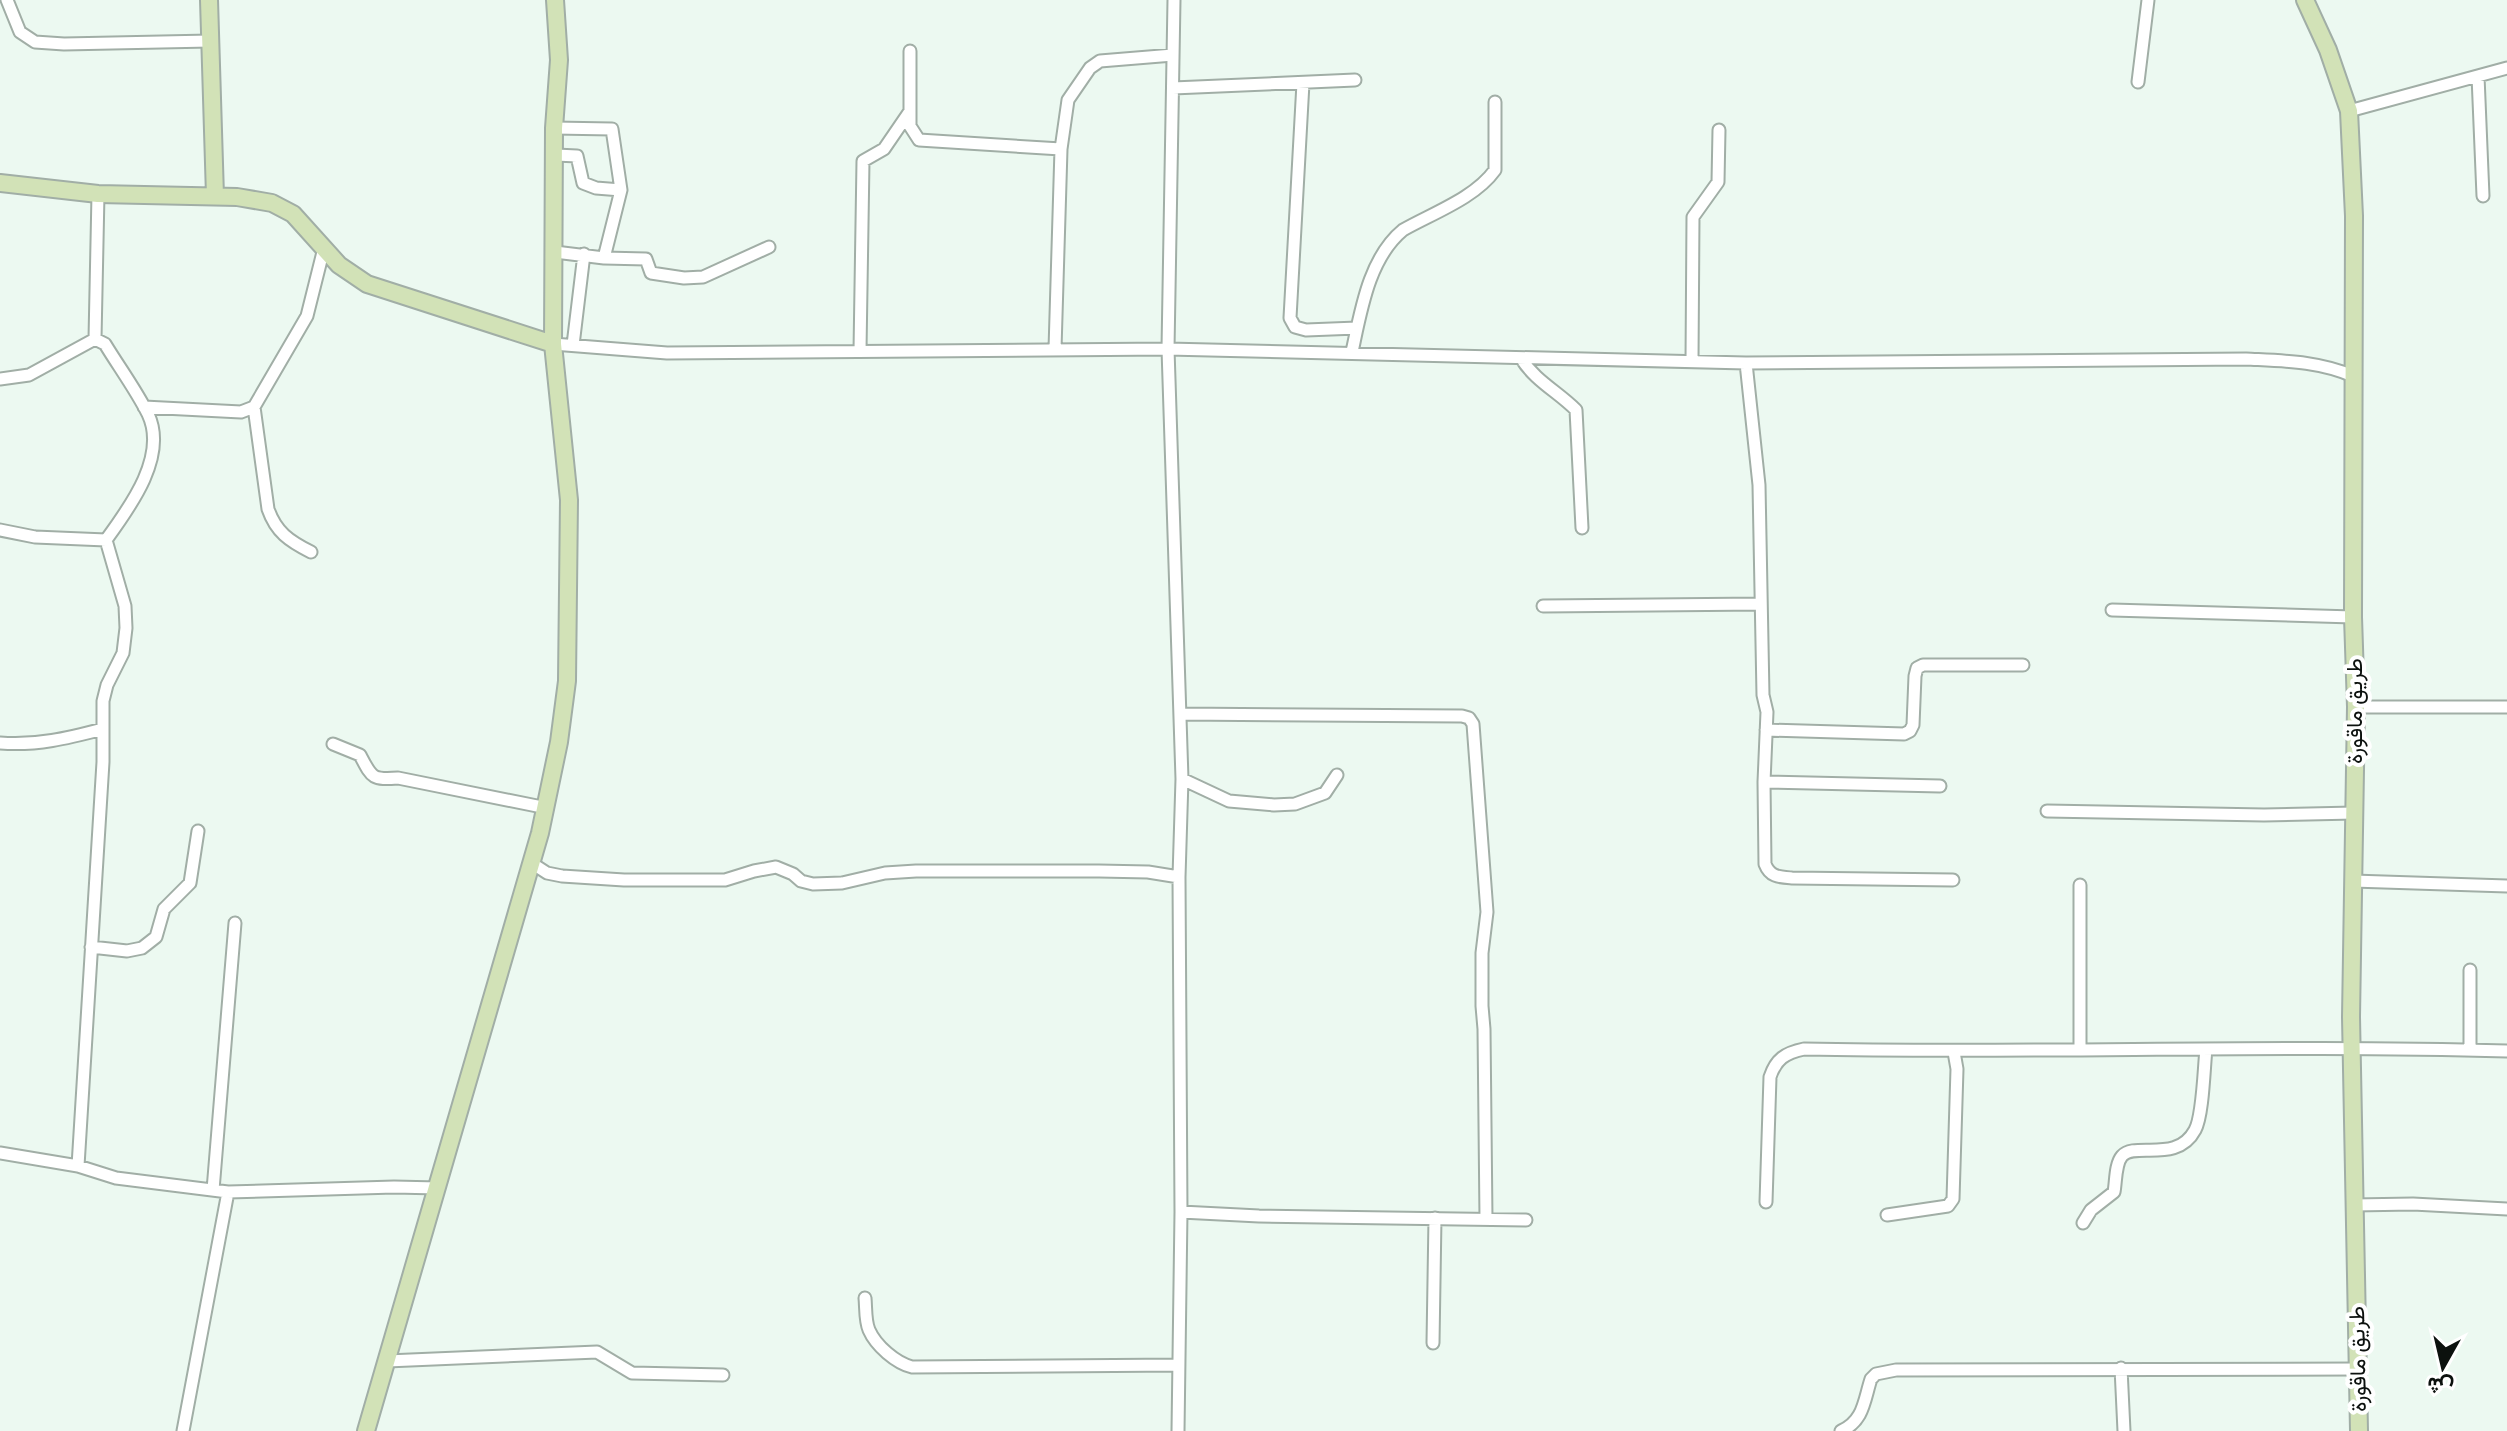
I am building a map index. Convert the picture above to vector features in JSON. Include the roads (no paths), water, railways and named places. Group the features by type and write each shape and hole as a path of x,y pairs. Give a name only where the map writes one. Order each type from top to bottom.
{"street":[{"path":"7,0 20,32 35,42 210,41"},
{"path":"209,0 215,196"},
{"path":"366,1431 547,808 567,681 569,500 553,344 554,128 559,60 555,0"},
{"path":"1174,0 1168,349 1182,779 1178,1431"},
{"path":"2138,82 2148,0"},
{"name":"طريق ماقورة","path":"2305,0 2328,50 2349,111 2354,216 2353,617 2356,707 2352,1049 2359,1431"},
{"path":"910,51 910,126 919,140 1061,149"},
{"path":"1055,349 1061,149 1068,100 1090,68 1100,61 1173,55"},
{"path":"2349,111 2507,68"},
{"path":"2478,76 2483,196"},
{"path":"1173,88 1355,80"},
{"path":"1303,83 1290,318 1295,327 1306,330 1357,328"},
{"path":"1352,352 1377,263 1394,238 1472,192 1495,170 1495,102"},
{"path":"860,351 863,161 884,149 910,111"},
{"path":"554,128 612,129 621,190 604,258"},
{"path":"1692,361 1693,217 1718,182 1719,130"},
{"path":"556,155 577,156 583,183 596,188 621,190"},
{"path":"0,183 98,194 255,199 284,207 304,224 339,265 367,284 553,344 667,353 1168,349 1746,363 2246,359 2309,362 2353,376"},
{"path":"95,339 98,194"},
{"path":"555,252 646,259 651,273 684,278 703,277 769,247"},
{"path":"311,552 284,537 273,524 268,509 254,407 307,316 324,248"},
{"path":"573,345 584,254"},
{"path":"0,379 29,375 95,339"},
{"path":"78,1166 105,693 123,653 126,628 125,606 106,540 141,482 153,453 154,441 144,407 105,344 95,339"},
{"path":"1521,358 1530,373 1560,394 1576,410 1582,528"},
{"path":"1746,363 1759,485 1766,730 1765,864 1769,872 1776,876 1953,880"},
{"path":"144,407 241,412 254,407"},
{"path":"0,530 35,537 106,540"},
{"path":"1543,606 1761,604"},
{"path":"2112,610 2353,617"},
{"path":"1766,730 1904,734 1913,725 1917,668 1923,665 2023,665"},
{"path":"2356,707 2507,707"},
{"path":"1180,714 1462,716 1469,718 1473,724 1487,912 1482,953 1486,1219"},
{"path":"0,743 47,743 103,729"},
{"path":"333,744 360,755 368,771 376,778 398,778 547,808"},
{"path":"1182,779 1229,801 1274,805 1295,804 1318,797 1325,793 1337,775"},
{"path":"1764,782 1940,786"},
{"path":"2047,811 2264,815 2354,813"},
{"path":"91,947 127,951 142,948 156,937 164,909 190,883 198,831"},
{"path":"530,862 547,873 562,876 624,880 725,880 776,867 813,884 842,883 885,873 916,871 1148,872 1179,877"},
{"path":"2353,881 2507,886"},
{"path":"2080,885 2080,1050"},
{"path":"213,1190 235,923"},
{"path":"2470,970 2470,1050"},
{"path":"1766,1202 1770,1077 1780,1058 1804,1049 1954,1052 2206,1049 2507,1051"},
{"path":"2083,1223 2091,1210 2114,1192 2119,1160 2123,1154 2168,1150 2195,1131 2206,1049"},
{"path":"1887,1215 1948,1206 1953,1199 1957,1069 1954,1052"},
{"path":"0,1153 78,1166 116,1178 228,1192 438,1188"},
{"path":"183,1431 228,1192"},
{"path":"2354,1205 2413,1204 2507,1209"},
{"path":"1181,1212 1526,1220"},
{"path":"1433,1343 1435,1218"},
{"path":"865,1298 871,1334 891,1355 912,1367 1179,1365"},
{"path":"387,1361 597,1352 632,1373 723,1375"},
{"path":"1841,1431 1852,1426 1860,1416 1871,1379 1884,1372 2121,1368 2357,1369"},
{"path":"2121,1368 2124,1431"}]}
